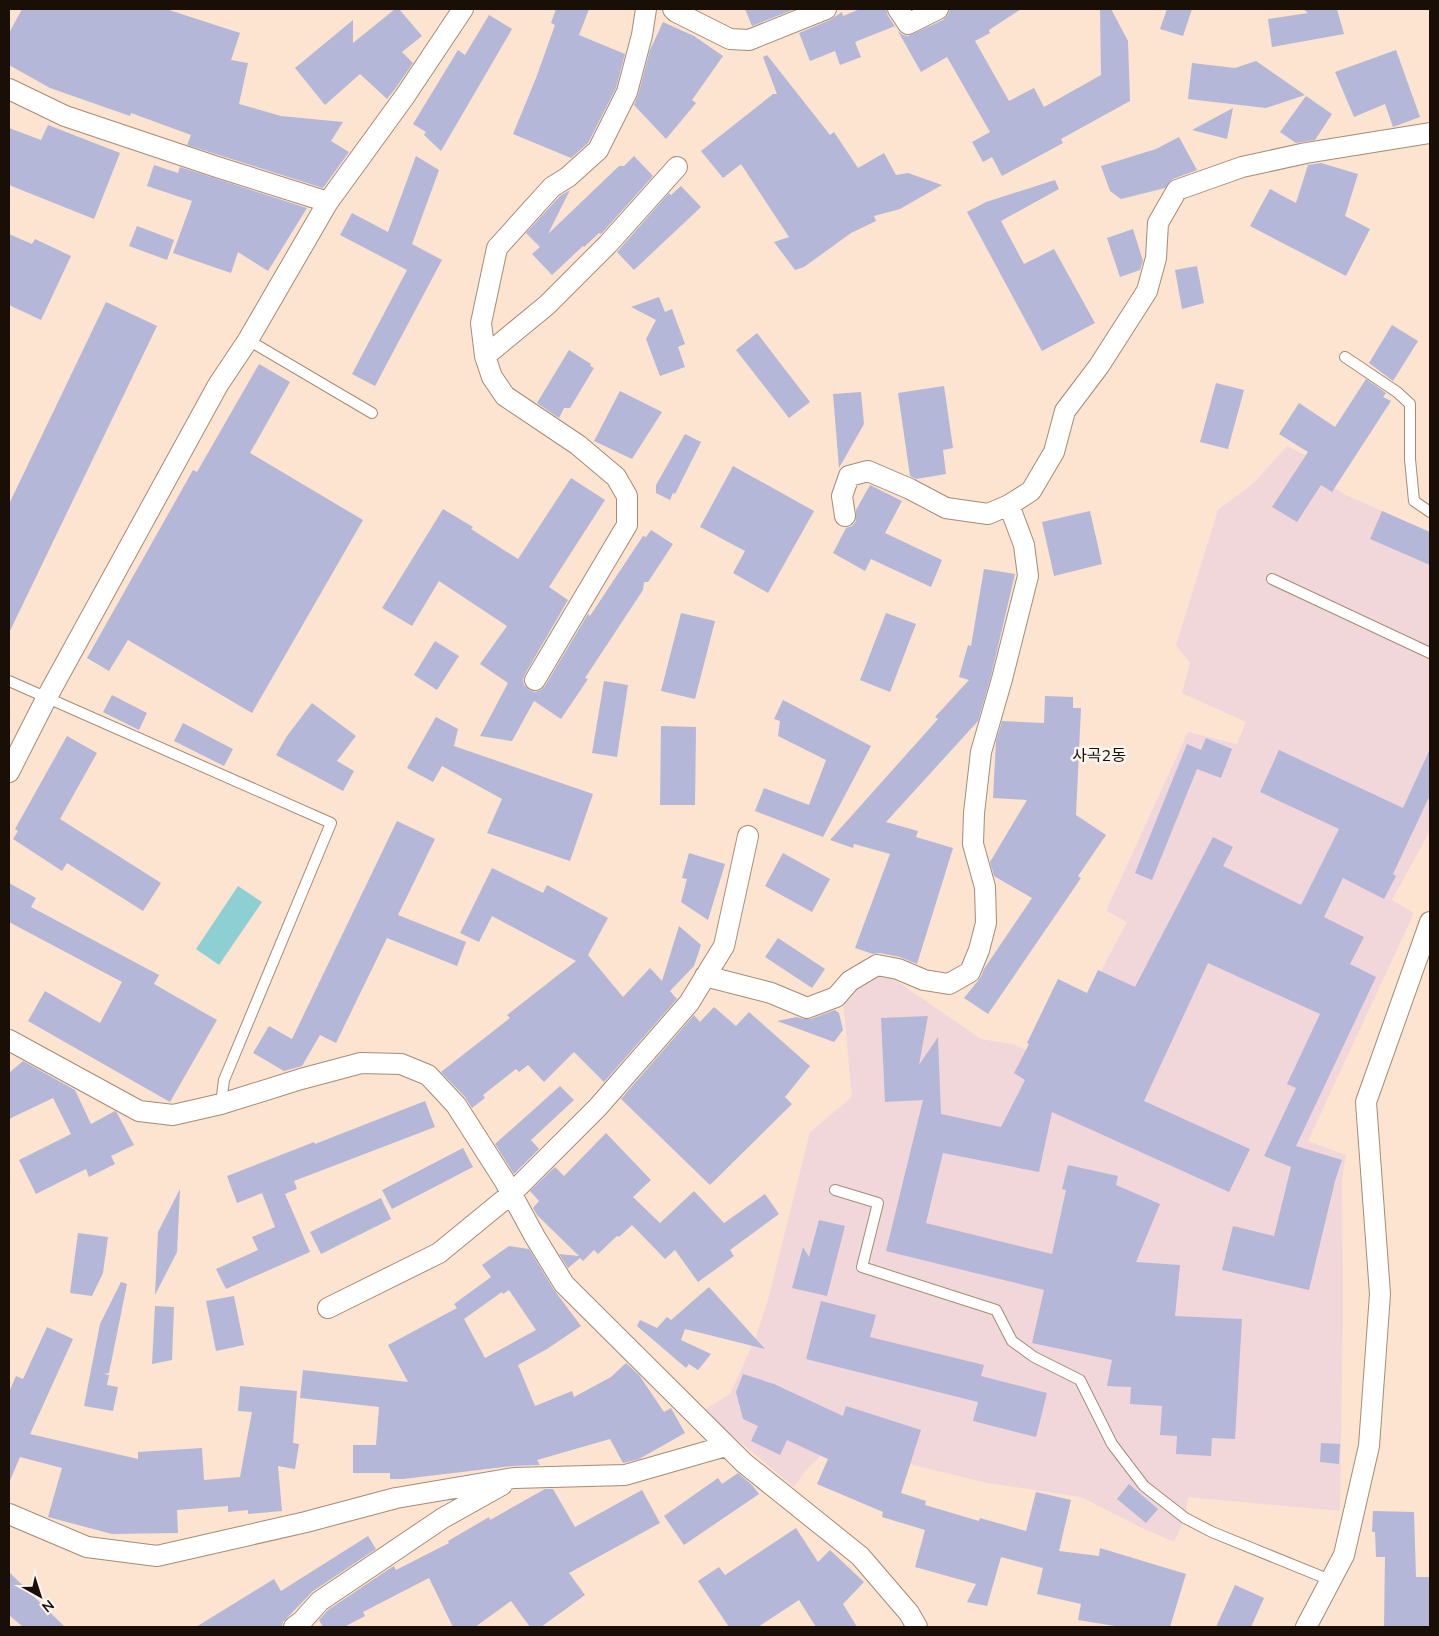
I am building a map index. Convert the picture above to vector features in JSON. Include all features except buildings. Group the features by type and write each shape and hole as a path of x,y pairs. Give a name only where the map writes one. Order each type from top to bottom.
{"street":[{"path":"9,772 47,697 218,385 248,340 328,202 405,96 463,9"},
{"path":"536,680 627,525 627,496 616,478 578,446 505,396 492,377 485,356 481,323 496,248 552,187 568,177 598,150 627,92 642,36 646,9"},
{"path":"673,9 730,39 749,40 826,9"},
{"path":"898,9 908,24 938,9"},
{"path":"9,89 65,116 328,202"},
{"path":"845,516 842,496 848,476 868,471 910,489 946,508 988,514 1009,505 1031,491 1054,452 1065,411 1099,366 1147,291 1156,258 1158,224 1177,190 1242,167 1306,153 1430,133"},
{"path":"485,356 548,304 608,244 677,167"},
{"path":"706,976 771,993 807,1008 836,997 850,982 877,966 898,969 924,980 949,984 970,972 979,950 986,923 986,887 973,844 980,752 1002,679 1028,576 1024,545 1009,505"},
{"path":"328,1308 440,1253 512,1194 598,1106 689,1003 724,946 748,836"},
{"path":"1314,1623 1330,1580 1344,1555 1369,1446 1380,1294 1366,1102 1430,922"},
{"path":"9,1040 140,1110 173,1115 221,1104 301,1079 361,1063 401,1064 428,1075 456,1106 512,1194 535,1237 564,1284 744,1463 860,1556 909,1612 917,1627"},
{"path":"9,1514 87,1547 157,1556 306,1522 396,1498 514,1478 625,1475 726,1446"},
{"path":"294,1627 320,1602 443,1518 514,1478"}],"lane":[{"path":"248,340 372,412"},
{"path":"1345,357 1397,392 1410,404 1410,459 1414,501 1430,512"},
{"path":"1272,579 1430,653"},
{"path":"9,681 93,720 330,823 224,1080 221,1104"},
{"path":"835,1190 878,1204 862,1267 996,1310 1012,1341 1034,1357 1080,1380 1112,1444 1144,1486 1185,1518 1212,1532 1330,1580"}],"shaded area":[{"path":"1287,446 1324,464 1315,477 1348,496 1430,532 1430,831 1392,900 1414,913 1308,1141 1346,1155 1342,1180 1343,1305 1340,1511 1188,1497 1185,1518 1174,1542 1081,1497 987,1483 832,1445 806,1470 794,1487 703,1411 730,1394 755,1339 768,1300 810,1132 852,1097 843,1001 864,981 888,975 981,1039 1012,1044 1053,1061 1127,922 1106,911 1188,732 1237,744 1246,722 1182,693 1190,663 1176,645 1218,510 1254,483"}],"water":[{"path":"238,886 262,902 219,965 196,949"}],"district":[{"name":"사곡2동","path":"1099,756"}]}
